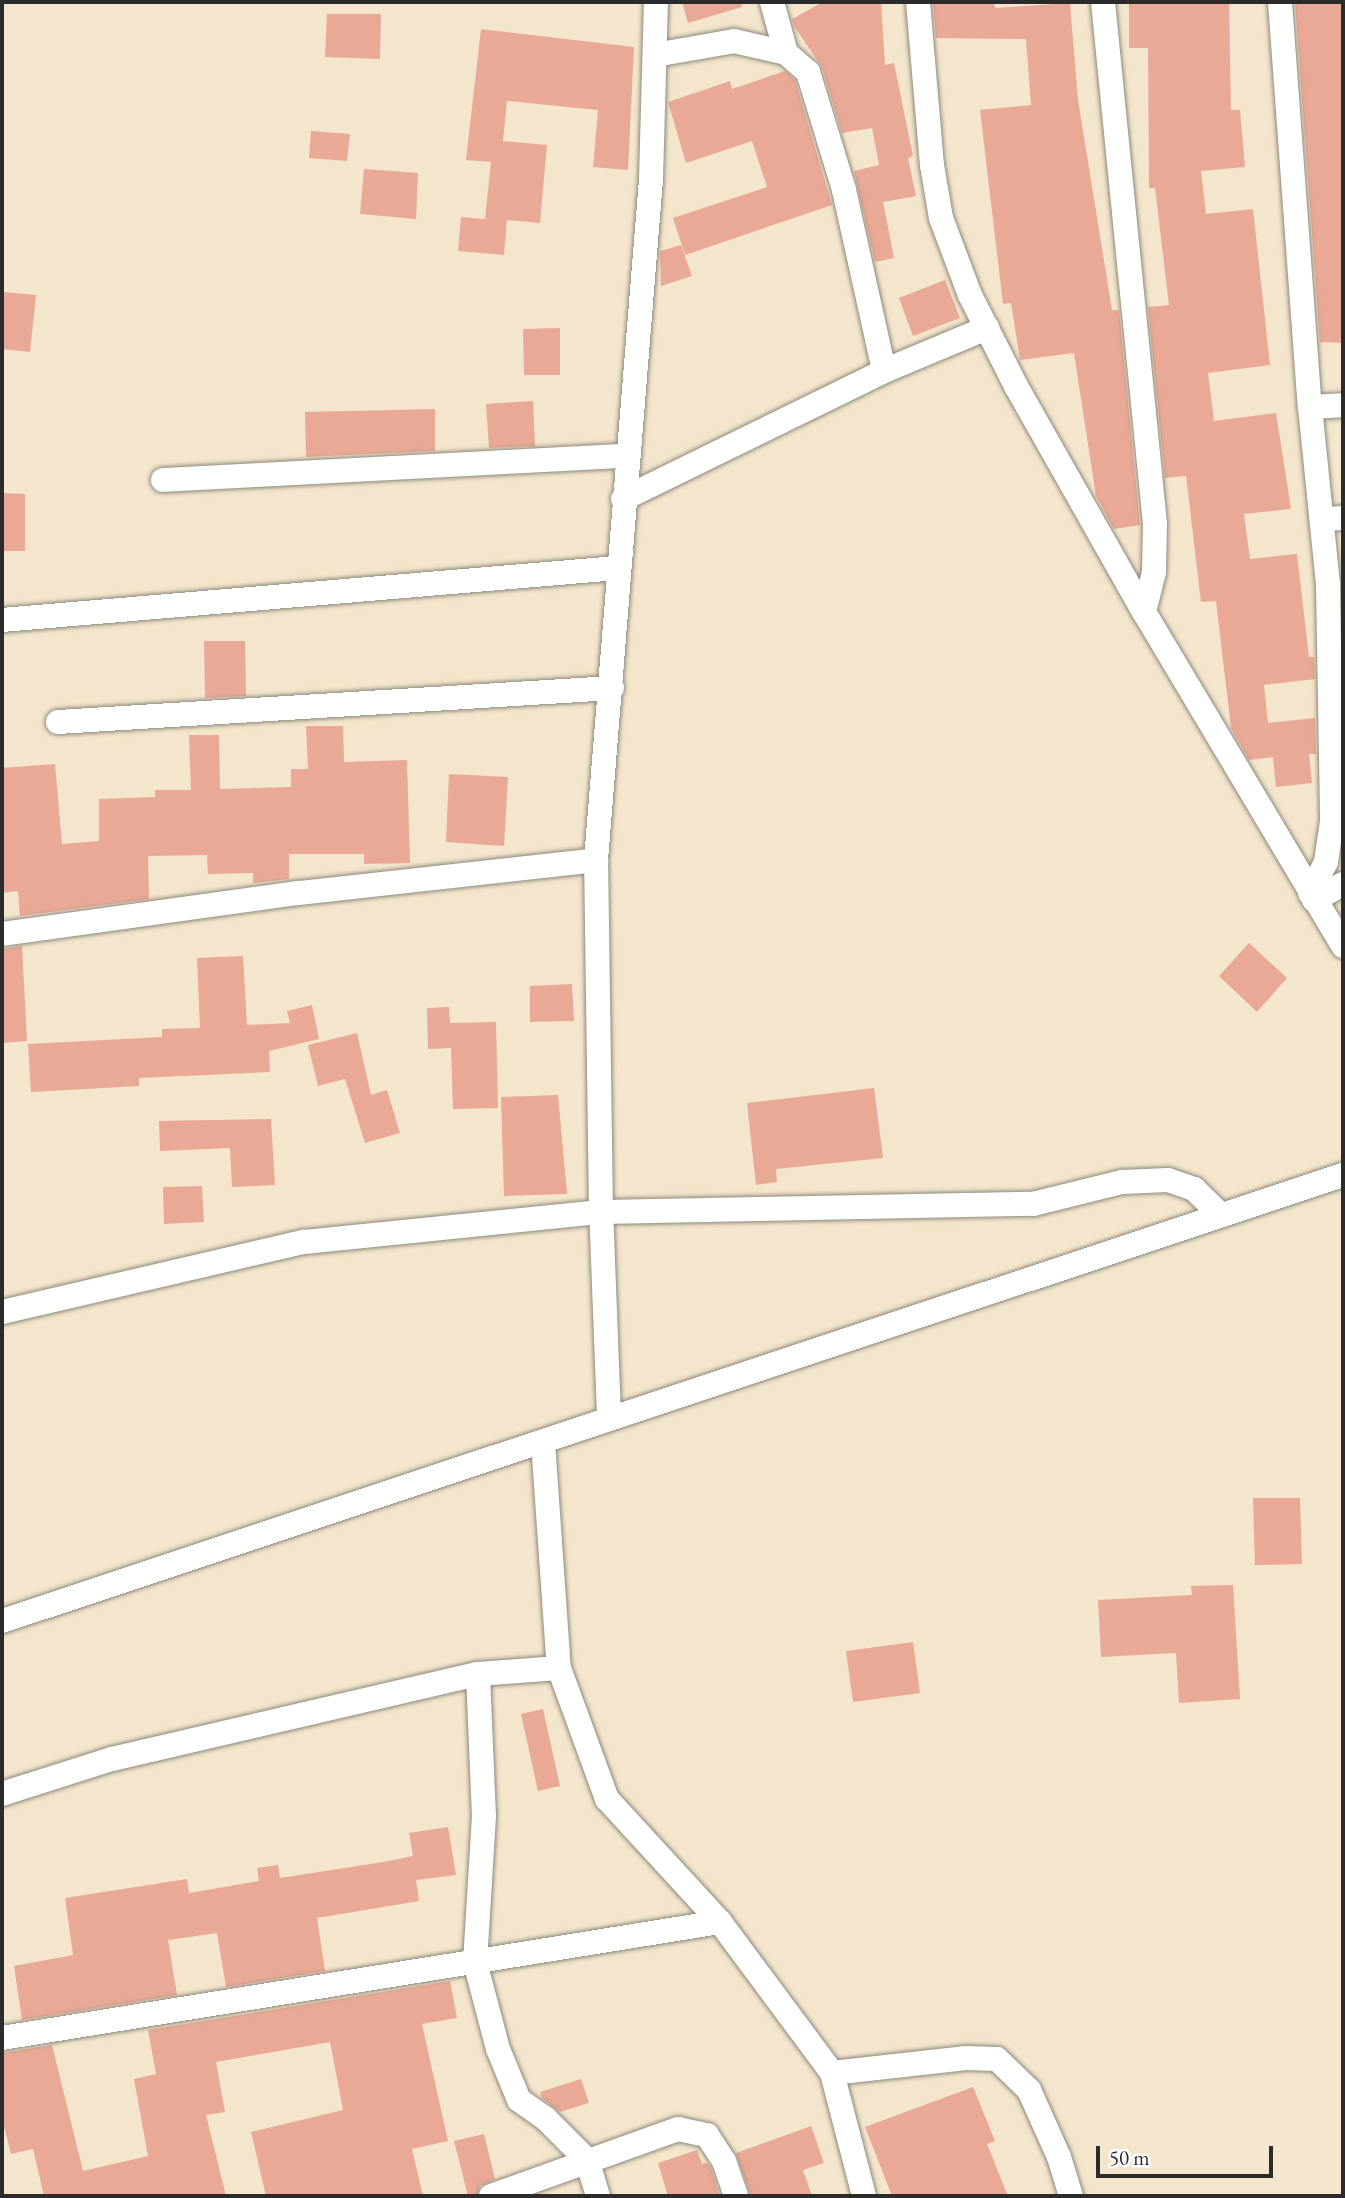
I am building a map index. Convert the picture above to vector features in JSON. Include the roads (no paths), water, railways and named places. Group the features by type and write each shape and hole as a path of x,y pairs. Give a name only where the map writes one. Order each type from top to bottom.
{"street":[{"path":"609,1416 601,1212 596,860 612,688 617,568 651,179 656,2"},
{"path":"772,2 786,53"},
{"path":"918,2 932,165 941,218 987,328 1144,612 1343,946"},
{"path":"1103,2 1155,524 1154,572 1144,612"},
{"path":"1280,2 1310,407 1333,519 1328,585 1332,821 1326,862 1312,897"},
{"path":"654,55 734,41 786,53 808,72 828,138 884,372"},
{"path":"623,499 884,372 987,328"},
{"path":"1310,407 1343,405"},
{"path":"163,480 627,456"},
{"path":"2,620 617,568"},
{"path":"58,722 612,688"},
{"path":"2,934 299,893 596,860"},
{"path":"1312,897 1343,884"},
{"path":"2,1621 543,1442 609,1416 1343,1175"},
{"path":"2,1312 304,1242 601,1212 1033,1204 1122,1182 1168,1180 1194,1189 1220,1214"},
{"path":"543,1442 559,1668 607,1799 720,1922 832,2073 864,2196"},
{"path":"2,1794 112,1759 478,1674 559,1668"},
{"path":"478,1674 484,1816 475,1962 498,2049 519,2100 545,2118 587,2160 598,2196"},
{"path":"2,2038 720,1922"},
{"path":"832,2073 967,2058 997,2059 1029,2090 1071,2196"},
{"path":"491,2196 678,2129 707,2135 724,2161 736,2196"}]}
